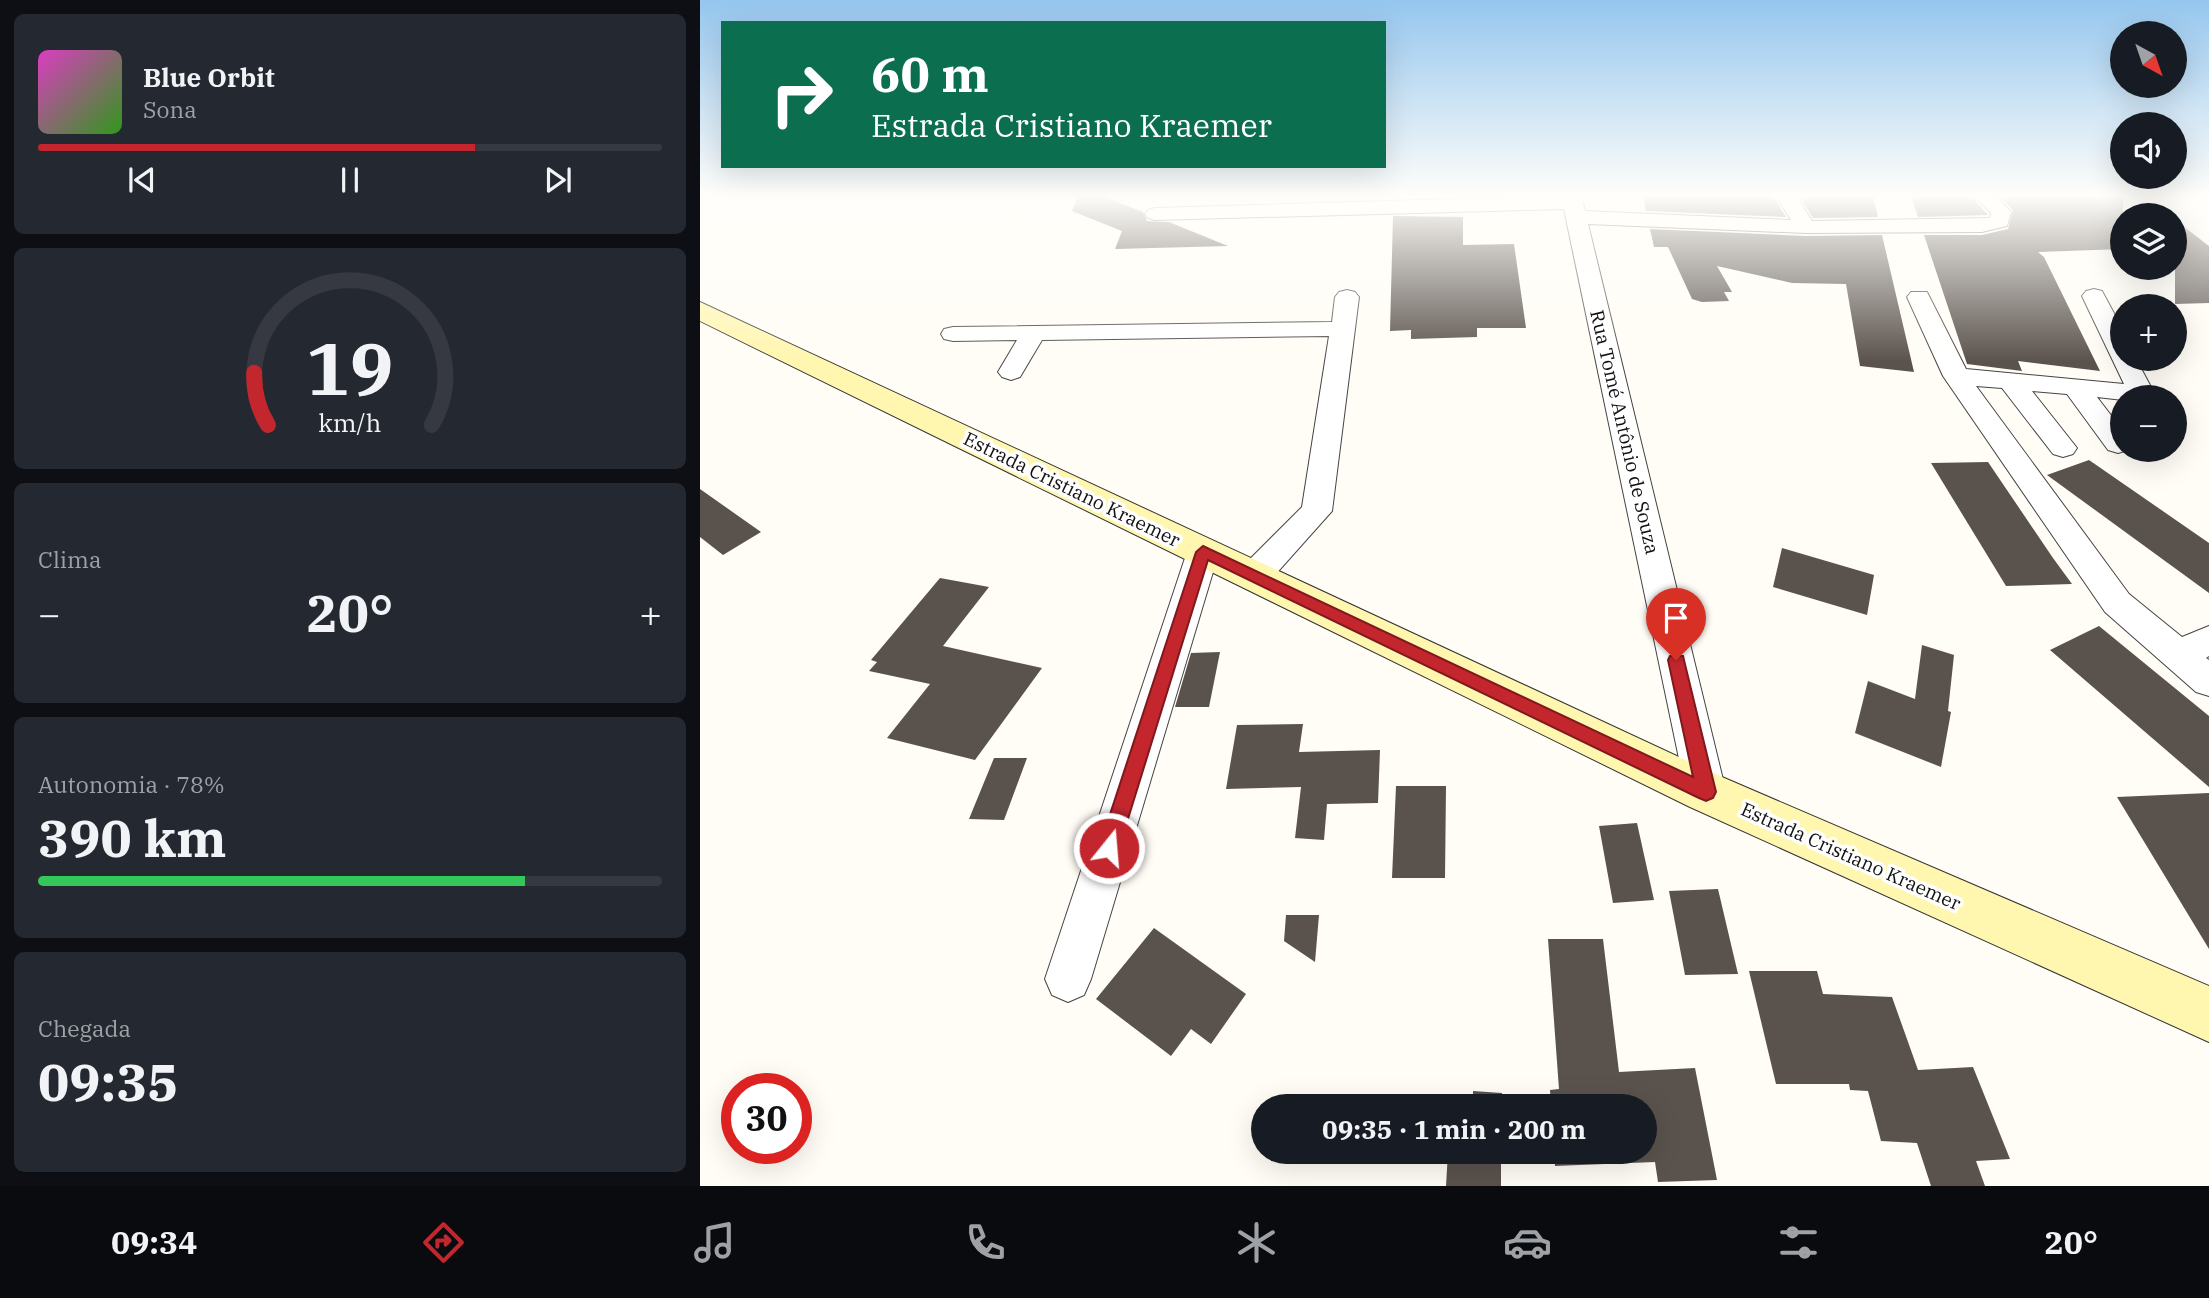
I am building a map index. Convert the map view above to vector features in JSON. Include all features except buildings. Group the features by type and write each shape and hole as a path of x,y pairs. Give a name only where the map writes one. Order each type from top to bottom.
{"main road":[{"name":"Estrada Cristiano Kraemer","path":"700,310 1706,792 2209,1014"}],"street":[{"name":"Rua Tomé Antônio de Souza","path":"1584,251 1706,792"},
{"path":"2094,296 2110,329"},
{"path":"1919,297 1956,376 2117,603 2194,648 2209,681"},
{"path":"1254,576 1317,512 1347,298"},
{"path":"953,334 1343,329"},
{"path":"1011,372 1034,333"},
{"path":"1956,376 2134,393 2138,387 2131,371"},
{"path":"2010,382 2063,447"},
{"path":"2076,388 2110,433"},
{"path":"1069,979 1203,552"}],"route":[{"path":"1109,848 1203,552 1706,792 1676,660"}]}
